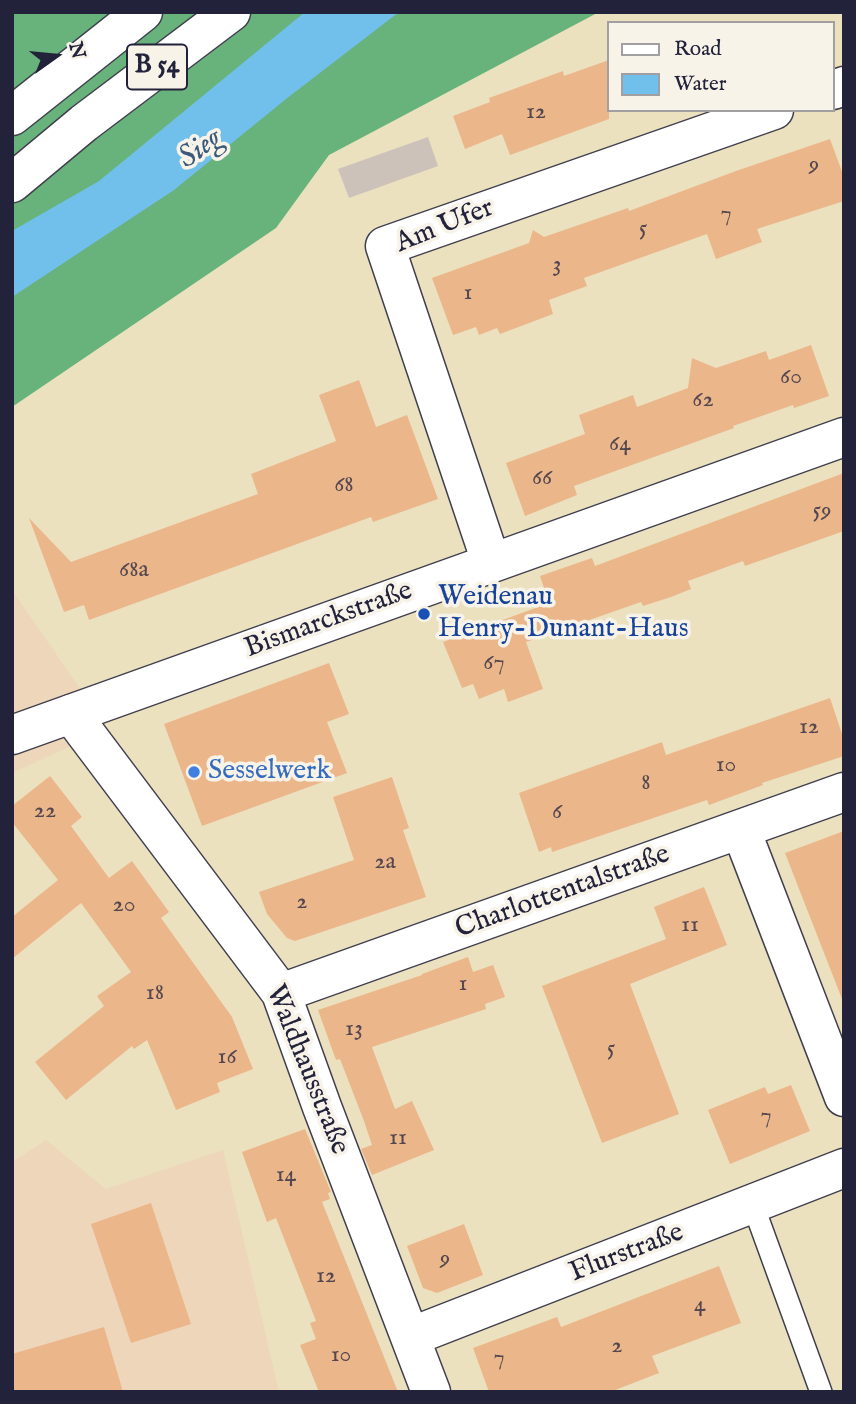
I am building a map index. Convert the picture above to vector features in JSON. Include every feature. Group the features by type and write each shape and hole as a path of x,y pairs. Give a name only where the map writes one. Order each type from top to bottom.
{"main road":[{"name":"B 54","path":"12,116 143,12"},
{"name":"B 54","path":"12,183 94,115 231,12"},
{"name":"Am Ufer","path":"491,562 385,246 768,112"},
{"name":"Bismarckstraße","path":"12,735 844,437"},
{"name":"Waldhausstraße","path":"72,714 281,993 431,1392"},
{"name":"Charlottentalstraße","path":"281,993 844,792"},
{"path":"741,830 844,1097"},
{"name":"Flurstraße","path":"410,1337 844,1168"}],"lane":[{"path":"752,1205 821,1392"}],"shaded area":[{"path":"428,137 438,166 349,198 338,169"},
{"path":"12,590 108,729 12,773"},
{"path":"46,1140 106,1189 223,1150 279,1392 12,1392 12,1162"}],"green space":[{"path":"12,12 599,12 329,155 276,228 12,407"}],"water":[{"name":"Sieg","path":"305,12 399,12 174,190 12,297 12,231 99,181"}],"building":[{"path":"608,60 609,119 510,155 502,134 465,149 453,116 490,102 489,98 563,71 564,76"},
{"path":"830,139 844,177 844,201 757,229 762,242 716,259 707,234 584,278 587,286 549,300 553,314 500,334 497,328 479,335 476,327 453,335 432,278 529,243 533,230 544,237 628,208 629,211"},
{"path":"811,345 829,396 794,408 793,405 733,426 734,428 574,486 577,495 525,516 506,463 585,434 579,415 633,395 637,407 688,388 692,358 716,368 766,351 769,360"},
{"path":"359,380 376,427 407,415 438,499 373,522 371,517 89,620 84,605 64,612 29,518 71,562 258,494 251,474 336,441 319,395"},
{"path":"844,473 844,531 745,566 743,561 688,581 691,589 671,597 643,606 641,602 526,642 543,689 508,702 504,689 479,699 473,684 462,688 443,642 549,603 540,576 592,558 595,566"},
{"path":"329,663 349,714 327,722 347,773 202,826 164,724"},
{"path":"830,698 844,740 844,756 762,783 763,785 709,805 707,800 552,852 551,847 539,852 519,793 662,742 666,755"},
{"path":"50,776 82,817 71,826 109,878 132,861 169,912 161,918 232,1017 253,1069 217,1083 220,1092 176,1110 147,1040 134,1049 132,1046 66,1100 35,1062 104,1006 97,996 131,972 81,903 12,959 12,917 58,880 12,822 12,806"},
{"path":"392,777 409,828 403,830 426,897 295,941 287,938 267,914 259,892 354,860 333,797"},
{"path":"844,831 844,998 842,999 785,853"},
{"path":"704,887 727,945 630,984 679,1114 602,1143 542,986 666,939 654,907"},
{"path":"468,957 473,972 493,965 505,997 485,1004 486,1009 372,1047 395,1109 412,1101 434,1150 372,1175 361,1149 372,1145 340,1059 336,1060 318,1010"},
{"path":"791,1085 810,1131 730,1164 708,1110 765,1087 768,1094"},
{"path":"305,1129 331,1192 328,1193 330,1199 322,1202 398,1392 319,1392 300,1345 316,1339 310,1323 316,1321 276,1218 267,1222 242,1152"},
{"path":"151,1203 191,1324 131,1343 91,1224"},
{"path":"464,1224 483,1275 437,1293 423,1288 407,1246"},
{"path":"719,1266 741,1323 652,1356 659,1373 610,1392 489,1392 473,1348 557,1317 561,1327"},
{"path":"104,1327 123,1392 12,1392 12,1354"}],"place":[{"name":"Weidenau Henry-Dunant-Haus","path":"424,614"},
{"name":"Sesselwerk","path":"194,772"}]}
